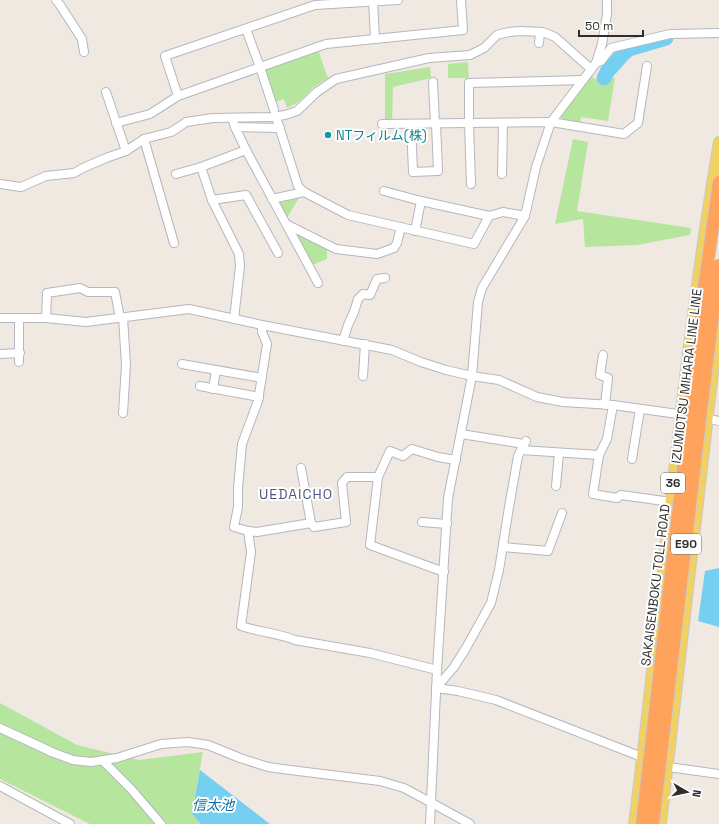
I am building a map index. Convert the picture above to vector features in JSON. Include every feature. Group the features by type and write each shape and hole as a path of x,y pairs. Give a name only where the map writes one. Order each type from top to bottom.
{"highway":[{"name":"SAKAISENBOKU TOLL ROAD","path":"642,824 703,297 719,182"},
{"name":"SAKAISENBOKU TOLL ROAD","path":"654,824 719,265"}],"main road":[{"name":"IZUMIOTSU MIHARA LINE LINE","path":"634,824 681,414 709,201 719,142"},
{"name":"IZUMIOTSU MIHARA LINE LINE","path":"661,824 719,320"}],"street":[{"path":"56,0 82,39 84,52"},
{"path":"178,96 165,56 246,29 315,2 398,0"},
{"path":"116,123 150,114 178,96 326,44 462,30 460,0"},
{"path":"430,824 436,688 448,498 472,376 478,302 482,288 525,216 536,167 550,122 584,80 593,66 602,44 608,14 607,0"},
{"path":"373,1 375,39"},
{"path":"246,29 260,67 298,186 304,192 348,215 474,244 489,216"},
{"path":"275,113 285,115 297,111 317,92 336,78 429,58 470,55 484,48 497,35 509,32 543,32 555,38 593,66"},
{"path":"539,43 540,32"},
{"path":"593,66 601,61 611,48 670,34 719,33"},
{"path":"382,124 550,122 624,134 638,124 647,66"},
{"path":"471,184 469,83 584,80"},
{"path":"411,124 413,172 438,171 433,82"},
{"path":"106,92 126,151"},
{"path":"0,184 21,187 46,176 74,173 106,158 126,151 144,139 171,132 186,122 202,119 272,118 275,113"},
{"path":"232,118 246,150 318,283"},
{"path":"502,174 503,123"},
{"path":"235,127 280,128"},
{"path":"144,139 174,243"},
{"path":"176,174 201,167 246,150"},
{"path":"201,167 212,200 239,254 240,266 234,319"},
{"path":"384,191 489,216 503,212 525,216"},
{"path":"272,199 304,192"},
{"path":"212,200 246,194 278,253"},
{"path":"415,231 421,201"},
{"path":"286,224 336,249 377,254 394,248 398,243 401,228"},
{"path":"343,341 358,299 363,294 370,295 377,279 385,278"},
{"path":"46,318 47,293 80,288 88,292 115,292 122,317 126,365 123,413"},
{"path":"0,318 46,318 86,322 189,309 262,325 392,350 446,370 499,380 537,397 563,402 640,408 707,417 719,421"},
{"path":"19,362 20,318"},
{"path":"262,325 262,332 267,344 259,397 242,444 238,488 238,507 234,527 257,532 311,523"},
{"path":"363,376 365,344"},
{"path":"0,354 20,353"},
{"path":"603,355 600,375 608,378 609,405 607,439 599,455 593,494 617,498 621,495 671,502"},
{"path":"182,364 262,378"},
{"path":"213,389 216,370"},
{"path":"200,386 259,397"},
{"path":"632,459 640,408"},
{"path":"461,434 559,453 599,455"},
{"path":"436,688 454,667 491,603 499,570 518,456 524,445"},
{"path":"444,572 370,545 378,477 390,451 403,456 412,449 438,457 456,460"},
{"path":"556,486 559,453"},
{"path":"301,468 311,523 314,527 346,522 342,483 347,477 378,477"},
{"path":"503,547 548,551 562,513"},
{"path":"422,522 447,524"},
{"path":"248,531 251,552 241,626 295,640 370,653 437,670"},
{"path":"436,688 458,691 496,700 642,757"},
{"path":"0,728 54,753 73,760 92,762 117,758 161,744 188,742 208,745 268,767 380,781 404,788 470,824"},
{"path":"103,760 131,789 161,824"},
{"path":"668,767 719,774"},
{"path":"0,786 70,824"}],"green space":[{"path":"318,50 328,78 315,86 299,102 287,108 284,99 275,102 265,72 267,68"},
{"path":"468,62 469,80 465,80 465,78 448,78 448,64"},
{"path":"430,67 431,78 393,87 392,122 385,122 385,74"},
{"path":"591,76 598,81 603,82 615,77 608,121 581,117 580,123 562,120 561,116"},
{"path":"573,139 588,142 577,211 691,228 690,235 637,245 585,247 583,219 555,224"},
{"path":"300,196 285,221 275,200"},
{"path":"299,234 327,249 327,259 312,265 296,238"},
{"path":"0,703 77,745 139,760 203,752 192,814 201,824 90,824 0,779"}],"water":[{"path":"719,568 719,627 698,621 705,571"},
{"name":"信太池","path":"200,770 270,824 201,824 192,814"}],"waterway":[{"path":"604,78 607,72 629,49 666,38"}],"place":[{"name":"NTフィルム(株)","path":"328,135"}],"district":[{"name":"UEDAICHO","path":"296,494"}]}
